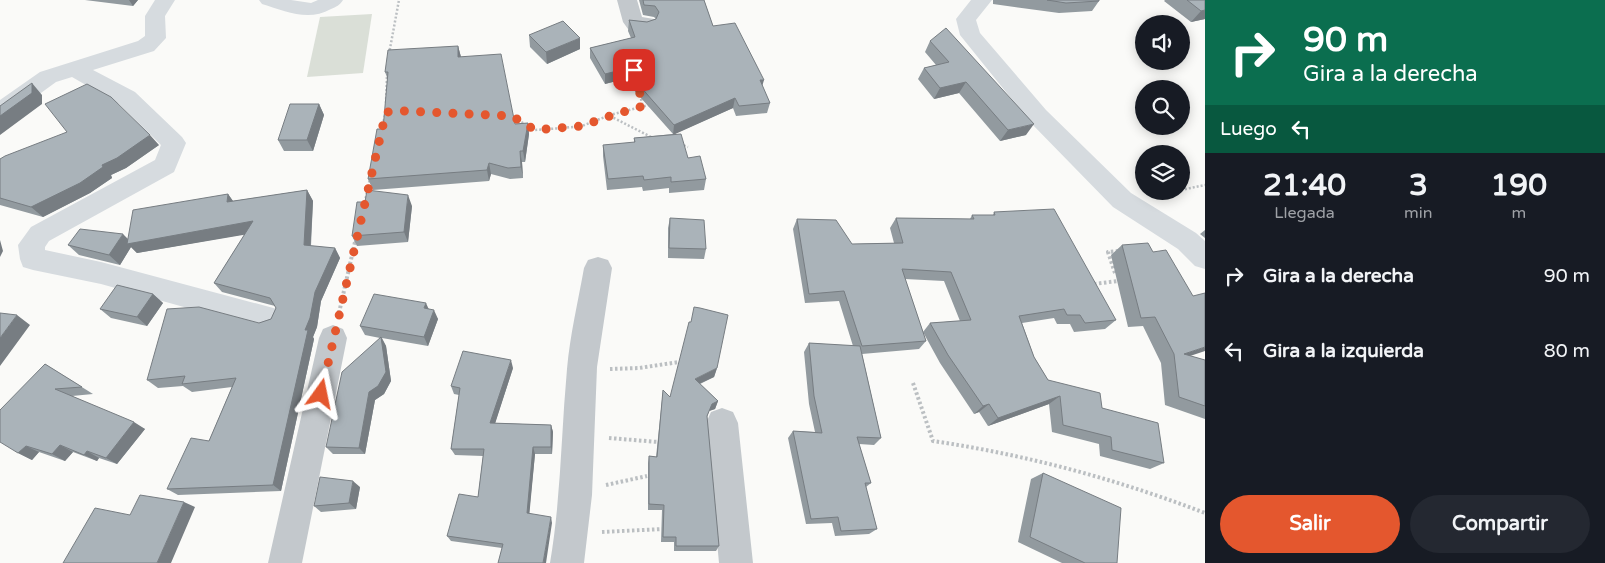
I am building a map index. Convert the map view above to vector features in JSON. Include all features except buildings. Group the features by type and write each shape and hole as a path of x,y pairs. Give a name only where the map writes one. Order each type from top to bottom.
{"street":[{"path":"0,111 48,78 72,68 146,46 156,38 155,16 165,0"},
{"path":"269,0 300,9 314,10 333,0"},
{"path":"627,0 633,22 635,24 647,24"},
{"path":"982,0 966,19 970,35 1038,116 1122,200 1187,241 1205,258"},
{"path":"72,68 127,98 174,143 165,166 40,234 31,246 33,259 101,273 266,318"},
{"path":"567,563 573,534 582,370 598,268"},
{"path":"285,563 333,338"},
{"path":"722,423 736,563"}],"path":[{"path":"389,58 399,0"},
{"path":"379,140 386,112 387,68"},
{"path":"638,88 643,106"},
{"path":"504,116 512,116 535,130 582,126 643,106 658,104"},
{"path":"610,116 652,136 658,141"},
{"path":"679,144 688,147"},
{"path":"361,215 370,178"},
{"path":"1190,188 1205,186"},
{"path":"333,338 357,234"},
{"path":"1090,284 1119,282 1108,252 1126,251"},
{"path":"582,370 639,368 679,362"},
{"path":"914,383 933,442 985,448 1052,462 1122,483 1205,513"},
{"path":"578,435 658,442"},
{"path":"576,492 647,476"},
{"path":"573,534 662,529"}],"shaded area":[{"path":"372,14 363,73 307,77 320,17"}],"route":[{"path":"321,394 386,112 404,111 512,116 535,130 582,126 643,106 634,70"}]}
